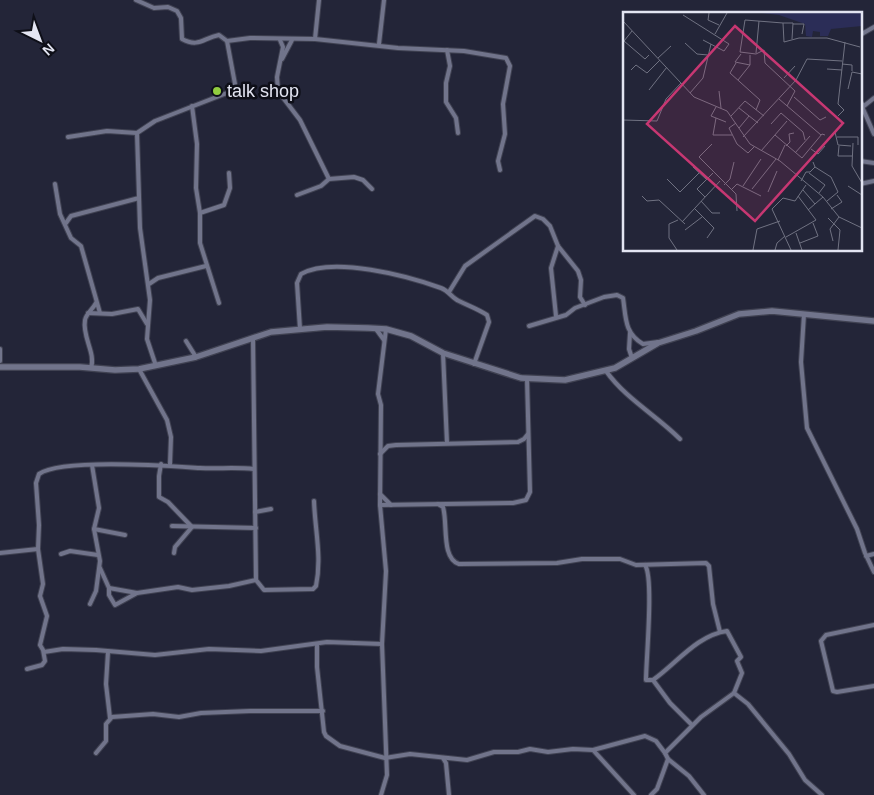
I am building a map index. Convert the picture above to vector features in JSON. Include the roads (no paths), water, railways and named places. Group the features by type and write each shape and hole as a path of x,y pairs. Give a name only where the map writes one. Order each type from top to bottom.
{"street":[{"path":"68,137 107,131 137,133 154,121 232,91 235,84 227,41 219,35 194,44 189,43 182,39 181,18 177,11 168,6 154,8 136,0"},
{"path":"314,39 319,0"},
{"path":"379,44 384,0"},
{"path":"862,34 874,27"},
{"path":"227,41 250,38 280,40 314,39 379,44 398,48 447,50 499,56 508,60 510,70 503,104 505,134 498,161 500,170"},
{"path":"280,40 283,46 282,59"},
{"path":"292,40 277,72 278,90 300,120 329,179"},
{"path":"447,50 450,61 446,83 446,102 456,118 458,133"},
{"path":"862,104 864,106 874,98"},
{"path":"862,105 874,134"},
{"path":"192,106 197,144 196,188 200,213 200,243 219,303"},
{"path":"137,133 141,236 150,305 147,339 156,366"},
{"path":"200,213 224,205 230,188 229,173"},
{"path":"297,194 321,186 329,179 359,177 372,190"},
{"path":"55,184 60,214 66,223 71,238 82,246 100,312"},
{"path":"66,223 71,216 139,198"},
{"path":"449,292 465,266 508,236 531,217 536,209"},
{"path":"531,217 538,216 546,221 558,246 580,277 580,297 586,305"},
{"path":"556,316 550,268 558,246"},
{"path":"148,284 158,278 206,266"},
{"path":"300,328 297,283 298,277 307,270 332,268 389,272 449,292 457,300 483,312 489,318 474,364"},
{"path":"529,326 556,316 566,315 575,308 604,297 620,296 623,301 623,314 630,332 636,340 646,344 696,331 739,314 772,311 874,321"},
{"path":"91,368 92,357 84,333 88,313 96,303"},
{"path":"88,313 112,314 138,309 147,324"},
{"path":"804,314 801,362 807,428 857,529 866,556 874,572"},
{"path":"0,367 139,369 196,358 271,332 327,327 386,329 411,336 443,353 521,378 564,380 606,371 665,340"},
{"path":"376,329 384,340"},
{"path":"381,795 387,775 385,758 386,699 383,686 382,644 386,572 380,505 381,405 378,394 386,329"},
{"path":"630,332 629,349 632,358"},
{"path":"253,338 256,580 266,591 314,589 316,586 320,561 314,501"},
{"path":"186,341 196,358"},
{"path":"0,349 0,361"},
{"path":"443,353 447,443"},
{"path":"139,369 167,420 171,437 170,464"},
{"path":"606,371 618,388 640,403 658,422 666,426 680,439"},
{"path":"380,505 513,503 526,500 530,492 527,378"},
{"path":"521,441 528,432"},
{"path":"379,455 388,446 521,441 529,447"},
{"path":"161,464 158,476 159,497 168,502 192,527"},
{"path":"28,669 44,664 44,652 40,645 47,616 40,596 43,584 38,549 39,525 36,477 50,469 92,465 170,464 202,468 229,466 254,469"},
{"path":"92,465 99,508 94,529 100,568 109,588 109,595 115,605 137,593"},
{"path":"380,494 391,504"},
{"path":"438,504 443,507 446,517 447,553 459,564 557,563 582,559 620,559 636,565 692,562 708,565 712,604 720,632"},
{"path":"256,512 271,509"},
{"path":"172,526 256,528"},
{"path":"174,553 174,547 192,527"},
{"path":"94,529 125,535"},
{"path":"0,553 38,549"},
{"path":"61,554 70,551 98,555"},
{"path":"866,556 874,554"},
{"path":"645,565 648,572 649,603 646,680 653,680 695,645 720,632 727,631 741,657 737,661 742,673 734,693 692,725 665,753"},
{"path":"90,604 96,590 100,568"},
{"path":"109,588 137,593 178,587 192,590 256,580"},
{"path":"874,625 826,635 821,641 833,691 874,686"},
{"path":"44,652 63,649 155,655 209,650 261,651 317,644 382,644"},
{"path":"317,644 317,667 324,732 333,742 385,758 410,754 467,760 494,752 513,753 530,750 548,752 573,749 603,749 640,736 646,736 656,741 668,760 689,776 704,795"},
{"path":"96,753 106,741 106,724 110,718 106,684 108,652"},
{"path":"653,680 670,703 692,725"},
{"path":"734,693 748,704 789,754 805,780 822,795"},
{"path":"110,718 134,714 180,717 201,713 323,711"},
{"path":"593,750 634,795"},
{"path":"443,758 446,763 448,795"},
{"path":"651,795 657,789 668,760"}],"place":[{"name":"talk shop","path":"217,91"}]}
